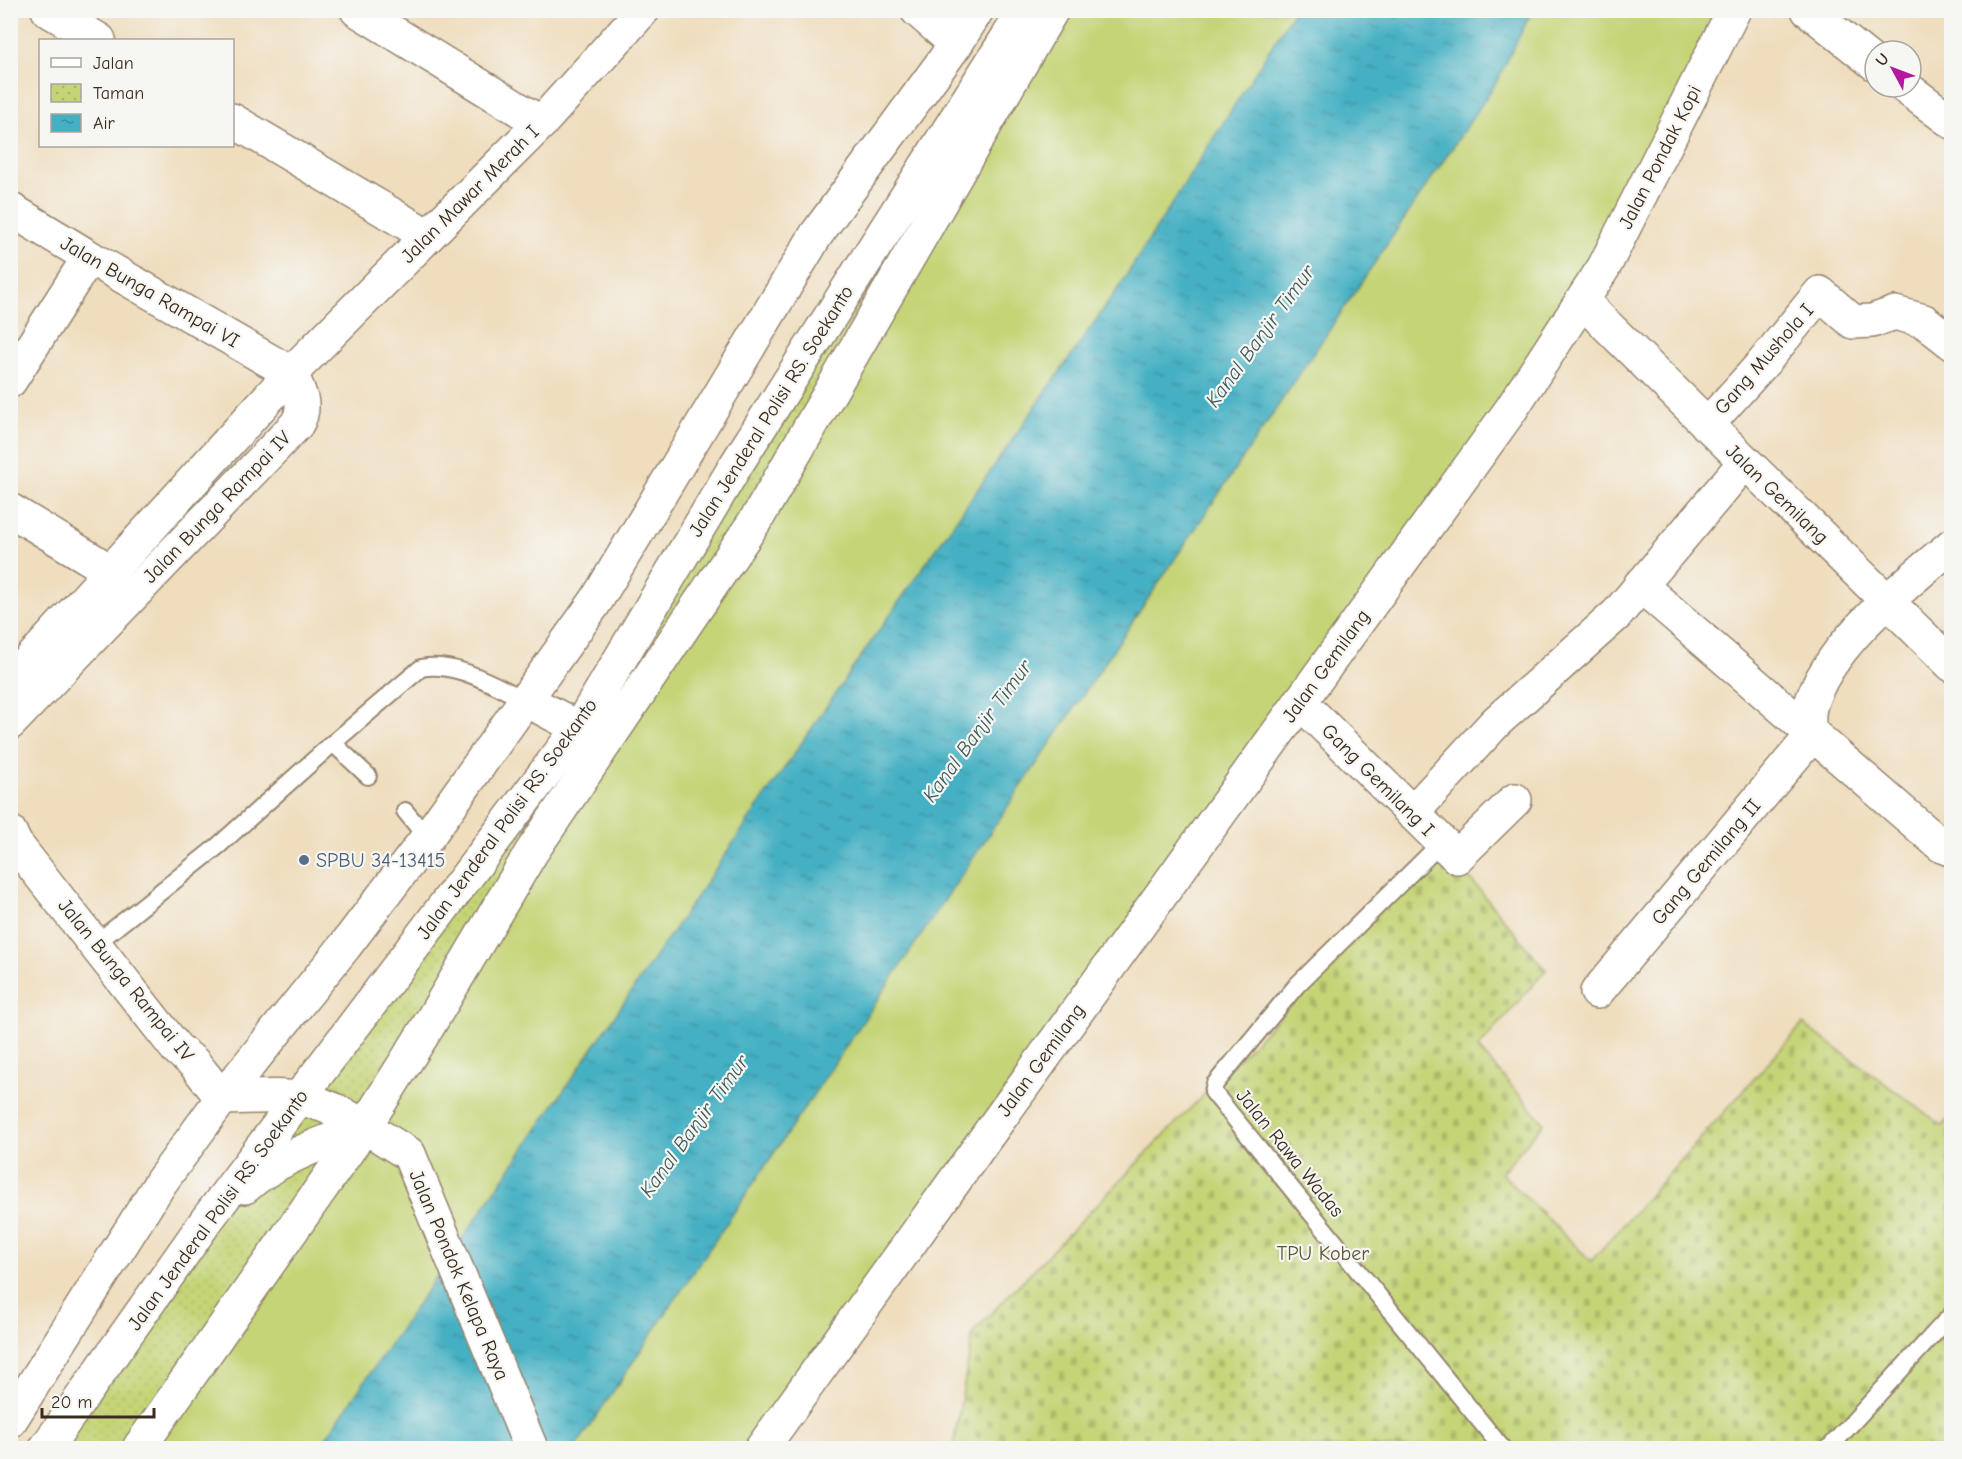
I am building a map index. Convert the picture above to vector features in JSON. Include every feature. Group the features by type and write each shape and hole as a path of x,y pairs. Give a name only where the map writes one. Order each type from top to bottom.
{"street":[{"path":"48,10 97,39"},
{"name":"Jalan Mawar Merah I","path":"291,373 541,123 643,10"},
{"path":"917,10 956,44"},
{"path":"10,1421 161,1182 222,1098 345,946 427,838 596,601 816,234 956,44 977,10"},
{"name":"Jalan Jenderal Polisi RS. Soekanto","path":"46,1449 206,1221 579,728 742,455 1025,10"},
{"path":"139,1449 365,1126 531,853 759,515 1052,10"},
{"name":"Jalan Pondak Kopi","path":"1583,302 1604,267 1734,10"},
{"path":"1819,14 1863,53"},
{"path":"380,16 541,123"},
{"path":"1921,99 1952,122"},
{"path":"234,121 428,236"},
{"name":"Jalan Bunga Rampai VI","path":"10,209 291,373"},
{"path":"10,381 89,257"},
{"name":"Gang Mushola I","path":"1707,425 1764,362 1820,293 1853,322 1872,321 1895,313 1924,321 1952,343"},
{"name":"Jalan Gemilang","path":"762,1449 1509,411 1583,302 1744,463 1888,600 1952,665"},
{"name":"Jalan Bunga Rampai IV","path":"10,682 291,373 304,403 303,414 297,424 10,723"},
{"path":"1412,813 1496,722 1617,614 1744,463"},
{"path":"10,510 112,572"},
{"name":"Gang Gemilang II","path":"1598,992 1809,739 1810,707 1822,680 1844,646 1888,600 1952,545"},
{"path":"1640,585 1942,846 1952,850"},
{"path":"526,700 579,728"},
{"name":"Gang Gemilang I","path":"1300,702 1449,850"},
{"path":"1449,850 1515,800"},
{"name":"Jalan Bunga Rampai IV","path":"10,832 15,843 176,1048 194,1063 222,1098"},
{"name":"Jalan Pondok Kelapa Raya","path":"222,1098 300,1099 325,1106 365,1126 377,1136 409,1154 531,1449"},
{"path":"206,1221 256,1176 290,1157 365,1126"}],"lane":[{"path":"94,944 218,846 421,668 437,665 451,667 526,700"},
{"path":"333,743 368,776"},
{"path":"405,811 427,838"},
{"name":"Jalan Rawa Wadas","path":"1449,850 1297,984 1215,1084 1213,1092 1502,1449"},
{"path":"1829,1449 1952,1314"}],"green space":[{"path":"1052,11 1731,11 1604,267 762,1448 140,1448"},
{"path":"1016,25 759,515 139,1448 46,1448 579,728"},
{"name":"TPU Kober","path":"1442,845 1546,970 1478,1048 1544,1123 1501,1173 1591,1261 1803,1024 1943,1126 1951,1116 1951,1448 953,1448 973,1332 1314,981"}],"water":[{"name":"Kanal Banjir Timur","path":"1294,11 1532,11 1496,83 575,1448 319,1448 859,659 1119,287"}],"place":[{"name":"SPBU 34-13415","path":"304,860"}]}
